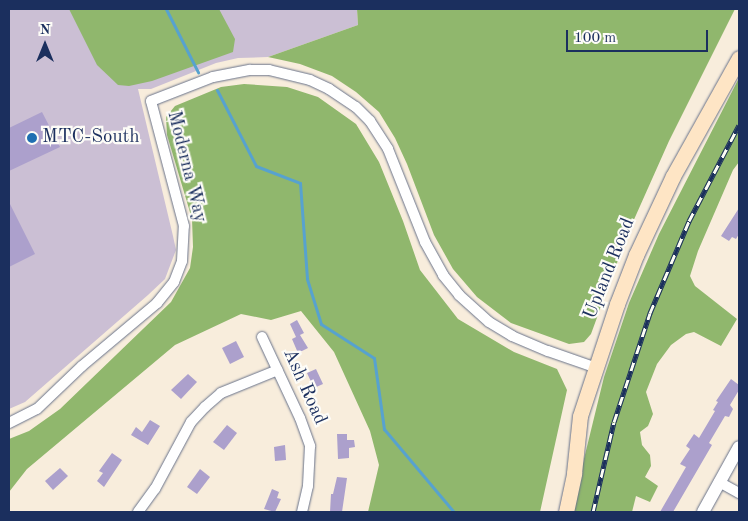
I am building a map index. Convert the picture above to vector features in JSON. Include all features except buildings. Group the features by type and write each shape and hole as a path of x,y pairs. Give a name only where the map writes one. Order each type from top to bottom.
{"main road":[{"name":"Upland Road","path":"566,512 576,458 580,416 594,366 617,304 648,229 673,176 739,58"}],"street":[{"name":"Moderna Way","path":"9,423 29,415 44,404 82,366 157,303 167,292 176,277 184,248 184,226 151,101 213,77 250,70 269,70 310,80 329,89 356,107 370,121 388,149 425,242 443,275 460,295 489,322 512,336 548,351 594,366"},
{"name":"Ash Road","path":"262,337 307,434 310,446 308,486 302,512"},
{"path":"138,512 155,489 191,422 205,407 221,393 278,370"},
{"path":"703,512 739,448"},
{"path":"719,482 739,493"}],"shaded area":[{"path":"9,9 357,9 358,25 268,57 238,58 216,63 151,89 138,89 176,250 165,279 25,402 9,409"}],"green space":[{"path":"69,9 219,9 235,39 233,52 152,81 129,86 118,85 97,65"},
{"path":"357,9 735,9 669,141 628,233 591,334 584,342 569,344 511,323 477,297 453,269 434,235 407,164 395,138 379,112 356,92 332,76 300,64 268,57 358,25"},
{"path":"739,78 739,162 733,170 698,251 690,276 695,286 737,319 721,346 694,332 686,334 671,345 657,364 646,392 653,414 648,426 640,432 642,445 650,455 651,466 645,477 658,486 650,502 636,496 632,512 571,512 604,377 629,303 659,234"},
{"path":"244,84 287,87 318,97 356,124 379,162 420,270 458,319 514,352 557,369 567,390 540,512 368,512 379,465 370,431 334,352 301,311 271,320 241,314 175,345 27,469 9,492 9,439 29,431 60,409 171,302 190,268 193,247 192,219 167,135 166,117 175,106 221,87"}],"waterway":[{"path":"166,9 198,72"},
{"path":"217,90 256,166 300,183 307,279 321,324 374,358 384,429 454,512"}],"railway":[{"path":"593,512 614,422 650,313 689,221 739,125"}],"place":[{"name":"MTC-South","path":"32,138"}]}
